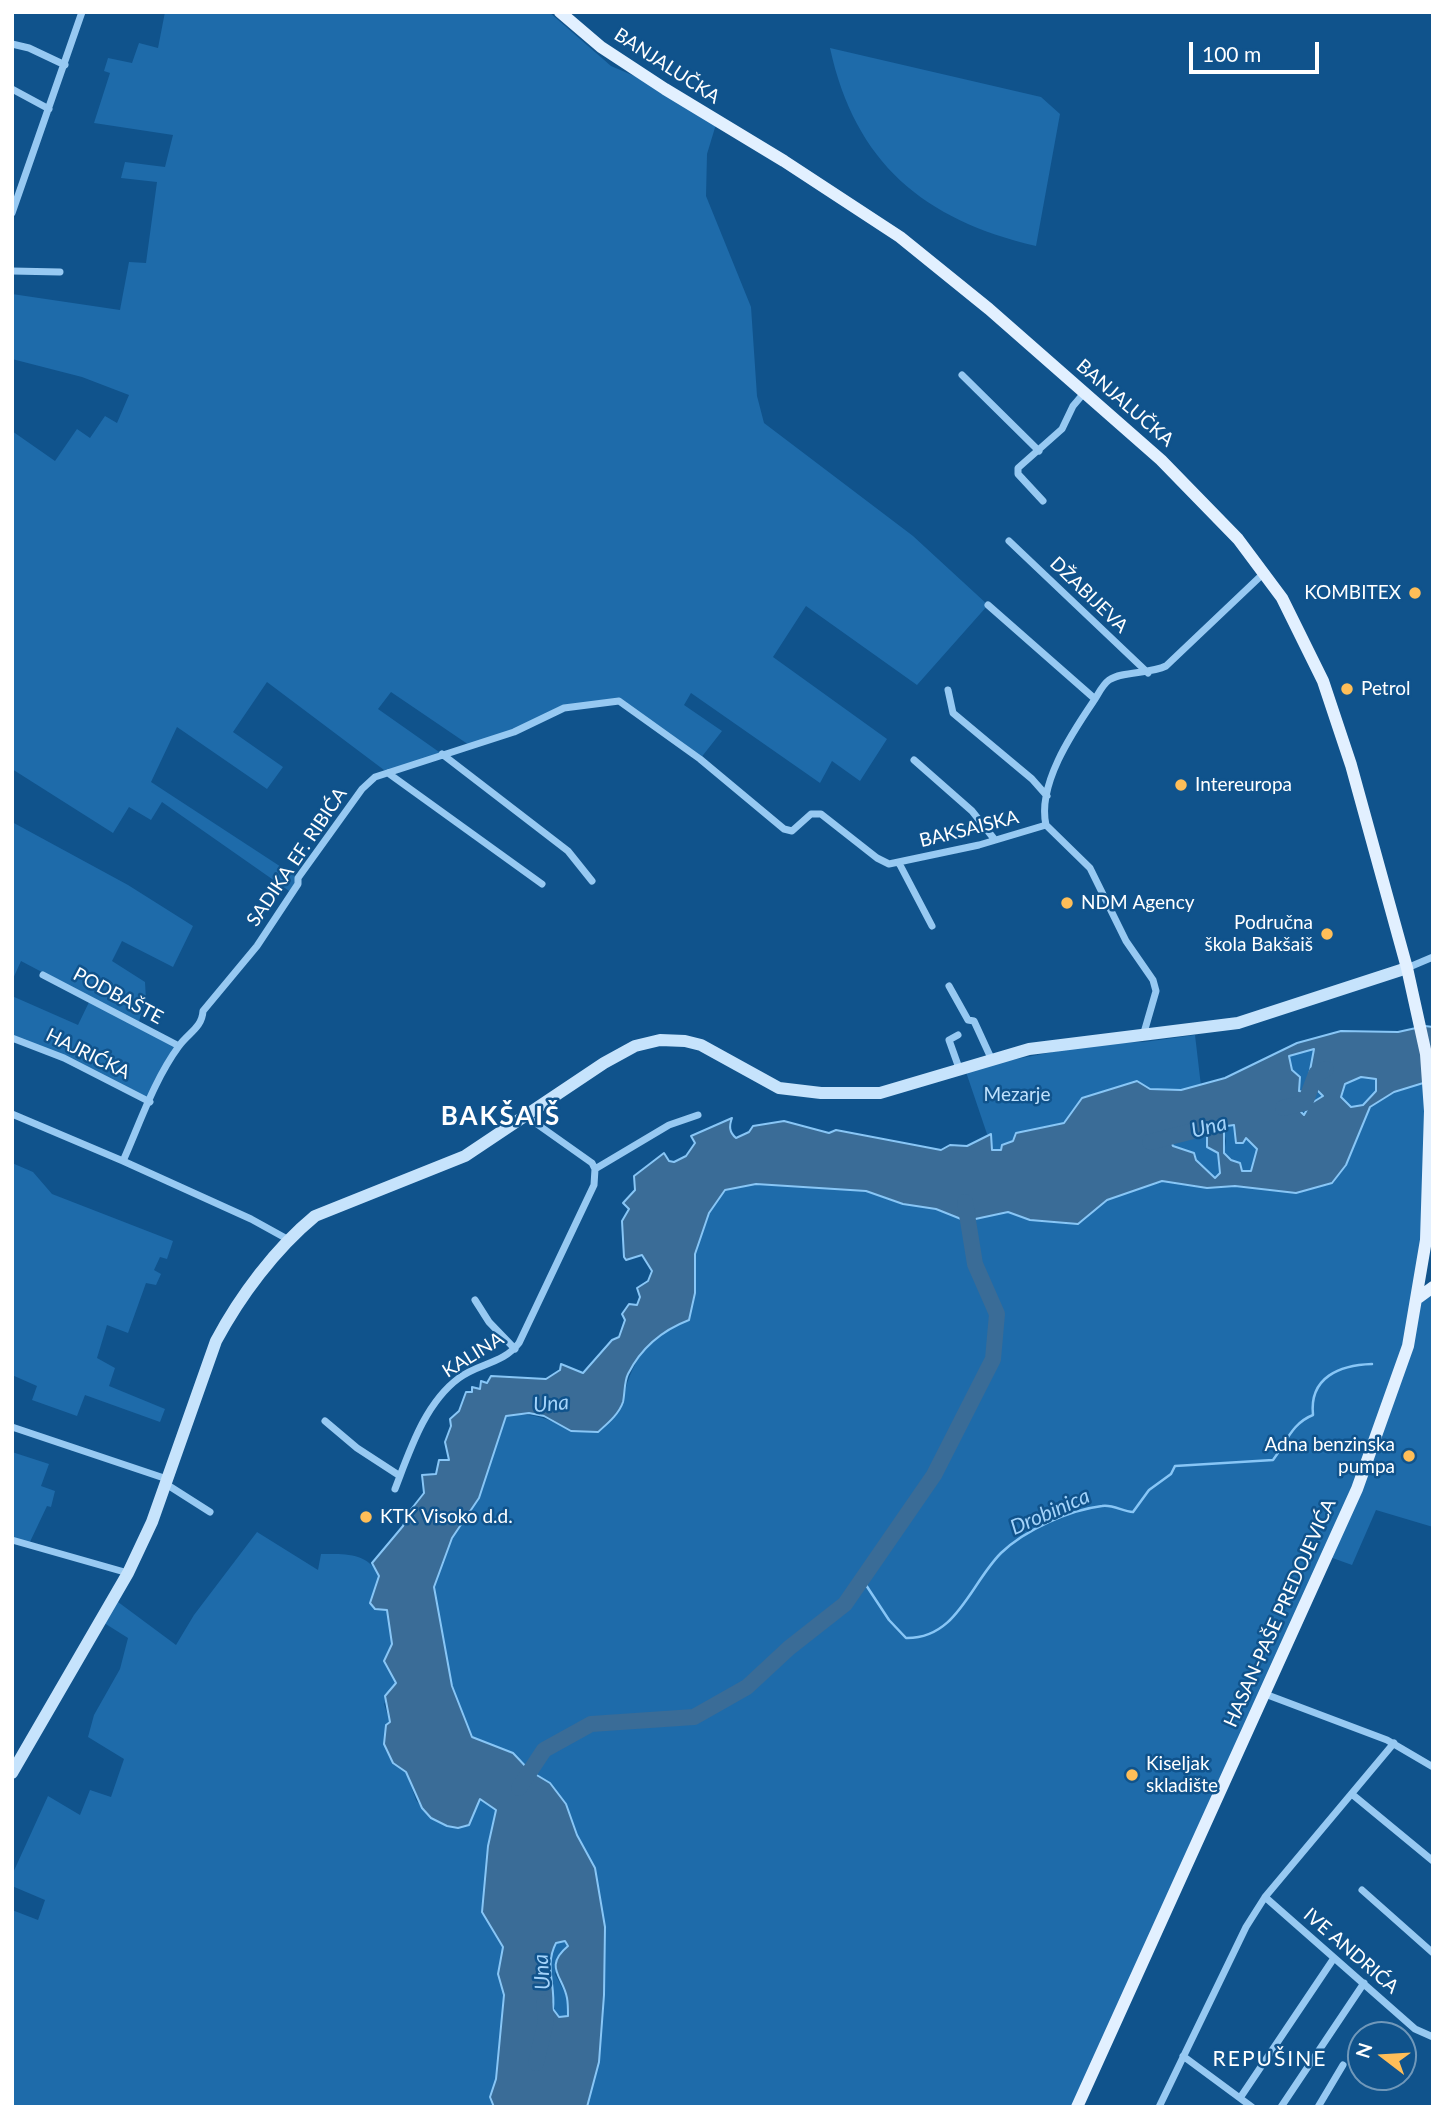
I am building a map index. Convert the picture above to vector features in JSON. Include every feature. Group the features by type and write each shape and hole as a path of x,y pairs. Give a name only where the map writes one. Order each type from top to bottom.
{"main road":[{"name":"BANJALUČKA","path":"560,12 601,47 900,237 989,309 1210,507 1265,572 1305,643 1340,730 1407,968 1426,1054 1430,1111"},
{"name":"HASAN-PAŠE PREDOJEVIĆA","path":"1077,2107 1357,1489 1397,1381 1429,1257 1430,1111"},
{"path":"1418,1298 1433,1287"}],"street":[{"path":"12,213 82,12"},
{"path":"12,44 29,48 65,65"},
{"path":"12,89 49,109"},
{"path":"12,271 60,272"},
{"path":"962,375 1039,451"},
{"path":"1043,500 1017,471 1062,429 1073,406 1084,393"},
{"name":"DŽABIJEVA","path":"1009,541 1148,673"},
{"path":"1046,825 1047,796 1060,756 1071,733 1109,680 1148,673 1167,666 1265,572"},
{"path":"988,605 1095,699"},
{"path":"948,690 953,713 1032,779 1047,796"},
{"name":"SADIKA EF. RIBIĆA","path":"123,1161 179,1046 202,1021 203,1011 257,946 298,884 298,878 362,789 375,777 514,732 564,708 617,701 700,758"},
{"path":"442,754 568,850 592,881"},
{"name":"BAKSAISKA","path":"700,758 784,829 792,831 811,814 821,814 883,862 899,863 1046,825 1090,868 1126,941 1153,980 1156,991 1143,1037"},
{"path":"914,760 972,811 995,840"},
{"path":"388,773 542,884"},
{"path":"899,863 932,926"},
{"path":"12,1773 128,1573 166,1481 216,1341 240,1300 301,1228 325,1210 465,1156 604,1063 635,1046 660,1040 701,1045 764,1080 798,1092 880,1093 992,1058 1052,1045 1143,1037 1262,1017 1433,957"},
{"name":"PODBAŠTE","path":"43,975 179,1046"},
{"path":"949,986 968,1020 974,1021 992,1058"},
{"path":"958,1035 949,1041 959,1068"},
{"name":"HAJRIĆKA","path":"12,1038 64,1058 150,1102"},
{"path":"12,1114 251,1219 290,1241"},
{"path":"527,1117 592,1163 595,1169 668,1125 698,1115"},
{"name":"KALINA","path":"395,1489 424,1422 443,1392 460,1377 503,1359 515,1349 534,1317 581,1215 594,1185 595,1169"},
{"path":"475,1300 515,1349"},
{"path":"325,1421 357,1448 400,1476"},
{"path":"12,1427 166,1481 210,1512"},
{"path":"12,1540 128,1573"},
{"path":"1265,1694 1394,1743 1433,1768"},
{"path":"1159,2107 1245,1927 1265,1897 1394,1743"},
{"path":"1353,1795 1433,1861"},
{"path":"1362,1890 1433,1953"},
{"name":"IVE ANDRIĆA","path":"1265,1897 1415,2029 1433,2037"},
{"path":"1240,2098 1334,1958"},
{"path":"1281,2107 1364,1983"},
{"path":"1183,2056 1252,2107"},
{"path":"1318,2107 1343,2065"}],"green space":[{"path":"165,12 549,12 611,66 665,89 717,121 707,154 706,196 751,307 757,396 764,423 913,536 988,605 917,685 806,606 773,657 887,739 860,781 832,761 820,783 691,693 684,705 722,731 700,759 619,701 564,708 472,747 391,692 378,709 442,754 388,773 267,682 233,732 283,767 267,789 177,727 151,782 298,878 292,893 162,802 151,820 129,807 113,833 12,769 12,431 55,461 77,429 90,438 105,416 117,423 129,395 82,377 12,359 12,294 120,310 129,262 146,263 157,182 121,178 125,162 165,167 173,135 94,123 110,73 104,71 108,58 132,63 139,43 158,48"},
{"path":"830,48 1041,97 1060,114 1036,246 996,235 960,220 928,202 900,180 877,154 857,124 841,88"},
{"path":"12,822 128,885 193,926 173,967 122,941 112,961 145,982 146,1000 138,1024 179,1046 150,1102 12,1038 12,996 78,1025 91,998 21,961 12,981"},
{"name":"Mezarje","path":"1195,1035 1201,1086 1181,1090 1150,1089 1078,1106 1064,1123 1016,1133 1013,1141 1001,1150 992,1150 991,1135 987,1134 965,1069 1099,1043 1144,1042"},
{"path":"1314,1049 1314,1079 1323,1097 1315,1100 1304,1115 1289,1056"},
{"path":"1361,1077 1376,1079 1376,1091 1363,1105 1351,1107 1341,1097 1345,1083"},
{"path":"1433,1080 1419,1297 1433,1292 1433,1527 1376,1510 1352,1565 1327,1556 1077,2107 587,2107 599,2062 595,1869 577,1835 566,1804 550,1783 530,1771 513,1753 472,1737 452,1686 434,1587 452,1538 479,1498 506,1416 540,1417 571,1431 622,1404 630,1375 643,1352 662,1334 689,1320 695,1293 695,1254 709,1213 724,1190 756,1184 866,1191 903,1204 936,1209 966,1221 1008,1212 1030,1220 1078,1224 1107,1200 1162,1181 1207,1188 1235,1186 1296,1193 1332,1182 1346,1165 1370,1107 1394,1092"},
{"path":"1227,1125 1235,1125 1257,1149 1251,1171 1242,1171 1224,1153 1224,1131"},
{"path":"1190,1127 1210,1139 1217,1150 1220,1173 1214,1178 1196,1160 1194,1153 1173,1146 1167,1134"},
{"path":"12,1163 33,1172 52,1194 173,1241 167,1259 160,1257 154,1270 161,1274 156,1285 146,1283 128,1333 107,1325 97,1358 115,1368 109,1386 165,1409 160,1422 85,1395 77,1416 32,1400 37,1386 12,1375"},
{"path":"12,1452 49,1464 41,1486 55,1491 51,1507 47,1506 28,1546 12,1540"},
{"path":"257,1532 318,1570 321,1554 354,1556 369,1562 379,1576 370,1603 387,1610 392,1643 385,1664 396,1683 384,1704 390,1722 384,1744 393,1763 406,1772 416,1800 426,1813 468,1825 480,1799 496,1809 488,1846 487,1877 496,1934 503,1947 499,1974 504,1994 496,2079 490,2097 494,2107 12,2107 12,1910 38,1920 45,1900 12,1886 12,1875 48,1796 80,1815 90,1790 111,1797 124,1759 88,1737 94,1715 120,1669 128,1638 101,1621 114,1599 176,1645 194,1615"},
{"path":"566,1941 568,1946 555,1974 567,1997 568,2016 559,2017 553,2009 551,1960 556,1943"}],"water":[{"path":"1425,1026 1433,1027 1433,1080 1394,1092 1370,1107 1346,1165 1332,1183 1296,1193 1235,1186 1207,1188 1162,1181 1107,1200 1078,1224 1030,1220 1008,1212 966,1221 936,1209 903,1204 866,1191 756,1184 725,1190 709,1213 695,1254 695,1293 689,1320 670,1329 639,1356 628,1374 623,1402 613,1418 598,1432 571,1431 544,1416 529,1413 506,1416 479,1498 452,1538 434,1587 452,1686 472,1737 513,1753 530,1771 550,1783 566,1804 577,1835 595,1868 605,1927 604,1995 599,2062 587,2107 494,2107 490,2097 496,2079 504,1995 498,1974 503,1947 482,1912 488,1846 496,1810 480,1799 469,1825 458,1828 447,1826 431,1818 422,1808 406,1772 393,1763 384,1744 386,1725 390,1722 385,1696 396,1683 384,1661 392,1644 387,1610 375,1609 370,1603 379,1576 372,1563 403,1526 409,1512 424,1493 422,1475 436,1474 439,1460 449,1460 445,1442 451,1426 450,1419 459,1411 466,1392 472,1392 472,1387 480,1389 481,1381 487,1383 491,1376 546,1379 560,1370 561,1364 583,1373 612,1340 619,1337 625,1320 622,1314 629,1304 637,1305 640,1297 637,1288 648,1281 652,1271 642,1255 626,1260 624,1257 622,1221 629,1209 623,1203 635,1190 634,1176 664,1153 669,1161 674,1162 686,1156 695,1143 691,1136 732,1118 730,1129 736,1138 749,1132 753,1126 784,1121 829,1133 836,1130 941,1150 950,1145 967,1146 991,1134 992,1150 1001,1150 1002,1145 1013,1141 1016,1133 1064,1123 1082,1098 1137,1081 1150,1089 1181,1090 1225,1078 1297,1043 1341,1031 1398,1032","holes":["1314,1049 1308,1081 1323,1096 1310,1104 1304,1115 1301,1112 1305,1092 1299,1091 1300,1077 1292,1070 1289,1056","1361,1077 1376,1079 1376,1091 1363,1105 1351,1107 1341,1097 1345,1084","1234,1125 1236,1143 1243,1143 1246,1138 1257,1149 1251,1171 1242,1171 1240,1163 1231,1160 1224,1153 1224,1131 1227,1126","1190,1127 1207,1134 1207,1147 1218,1153 1220,1173 1215,1178 1196,1160 1194,1153 1173,1146 1167,1133","565,1941 568,1946 561,1953 556,1966 567,1998 568,2016 559,2017 553,2009 553,1951 556,1943"]}],"waterway":[{"name":"Una","path":"1283,1108 1305,1103 1316,1074 1326,1069"},
{"name":"Una","path":"1150,1142 1217,1125"},
{"name":"Drobinica","path":"519,1788 544,1750 591,1724 694,1717 747,1687 789,1648 845,1604 934,1475 993,1359 997,1314 975,1264 965,1202"},
{"name":"Drobinica","path":"862,1579 889,1620 906,1638 923,1636 938,1630 961,1608 1001,1553 1022,1537 1048,1522 1089,1508 1106,1506 1133,1512 1149,1490 1171,1474 1175,1466 1273,1460 1295,1428 1313,1415 1313,1402 1321,1382 1349,1367 1372,1364"},
{"name":"Una","path":"536,2063 546,2021 544,2003"}],"place":[{"name":"KOMBITEX","path":"1415,593"},
{"name":"Petrol","path":"1347,689"},
{"name":"Intereuropa","path":"1181,785"},
{"name":"NDM Agency","path":"1067,903"},
{"name":"Područna škola Bakšaiš","path":"1327,934"},
{"name":"Adna benzinska pumpa","path":"1409,1456"},
{"name":"KTK Visoko d.d.","path":"366,1517"},
{"name":"Kiseljak skladište","path":"1132,1775"}],"district":[{"name":"BAKŠAIŠ","path":"501,1117"},
{"name":"REPUŠINE","path":"1270,2059"}]}
